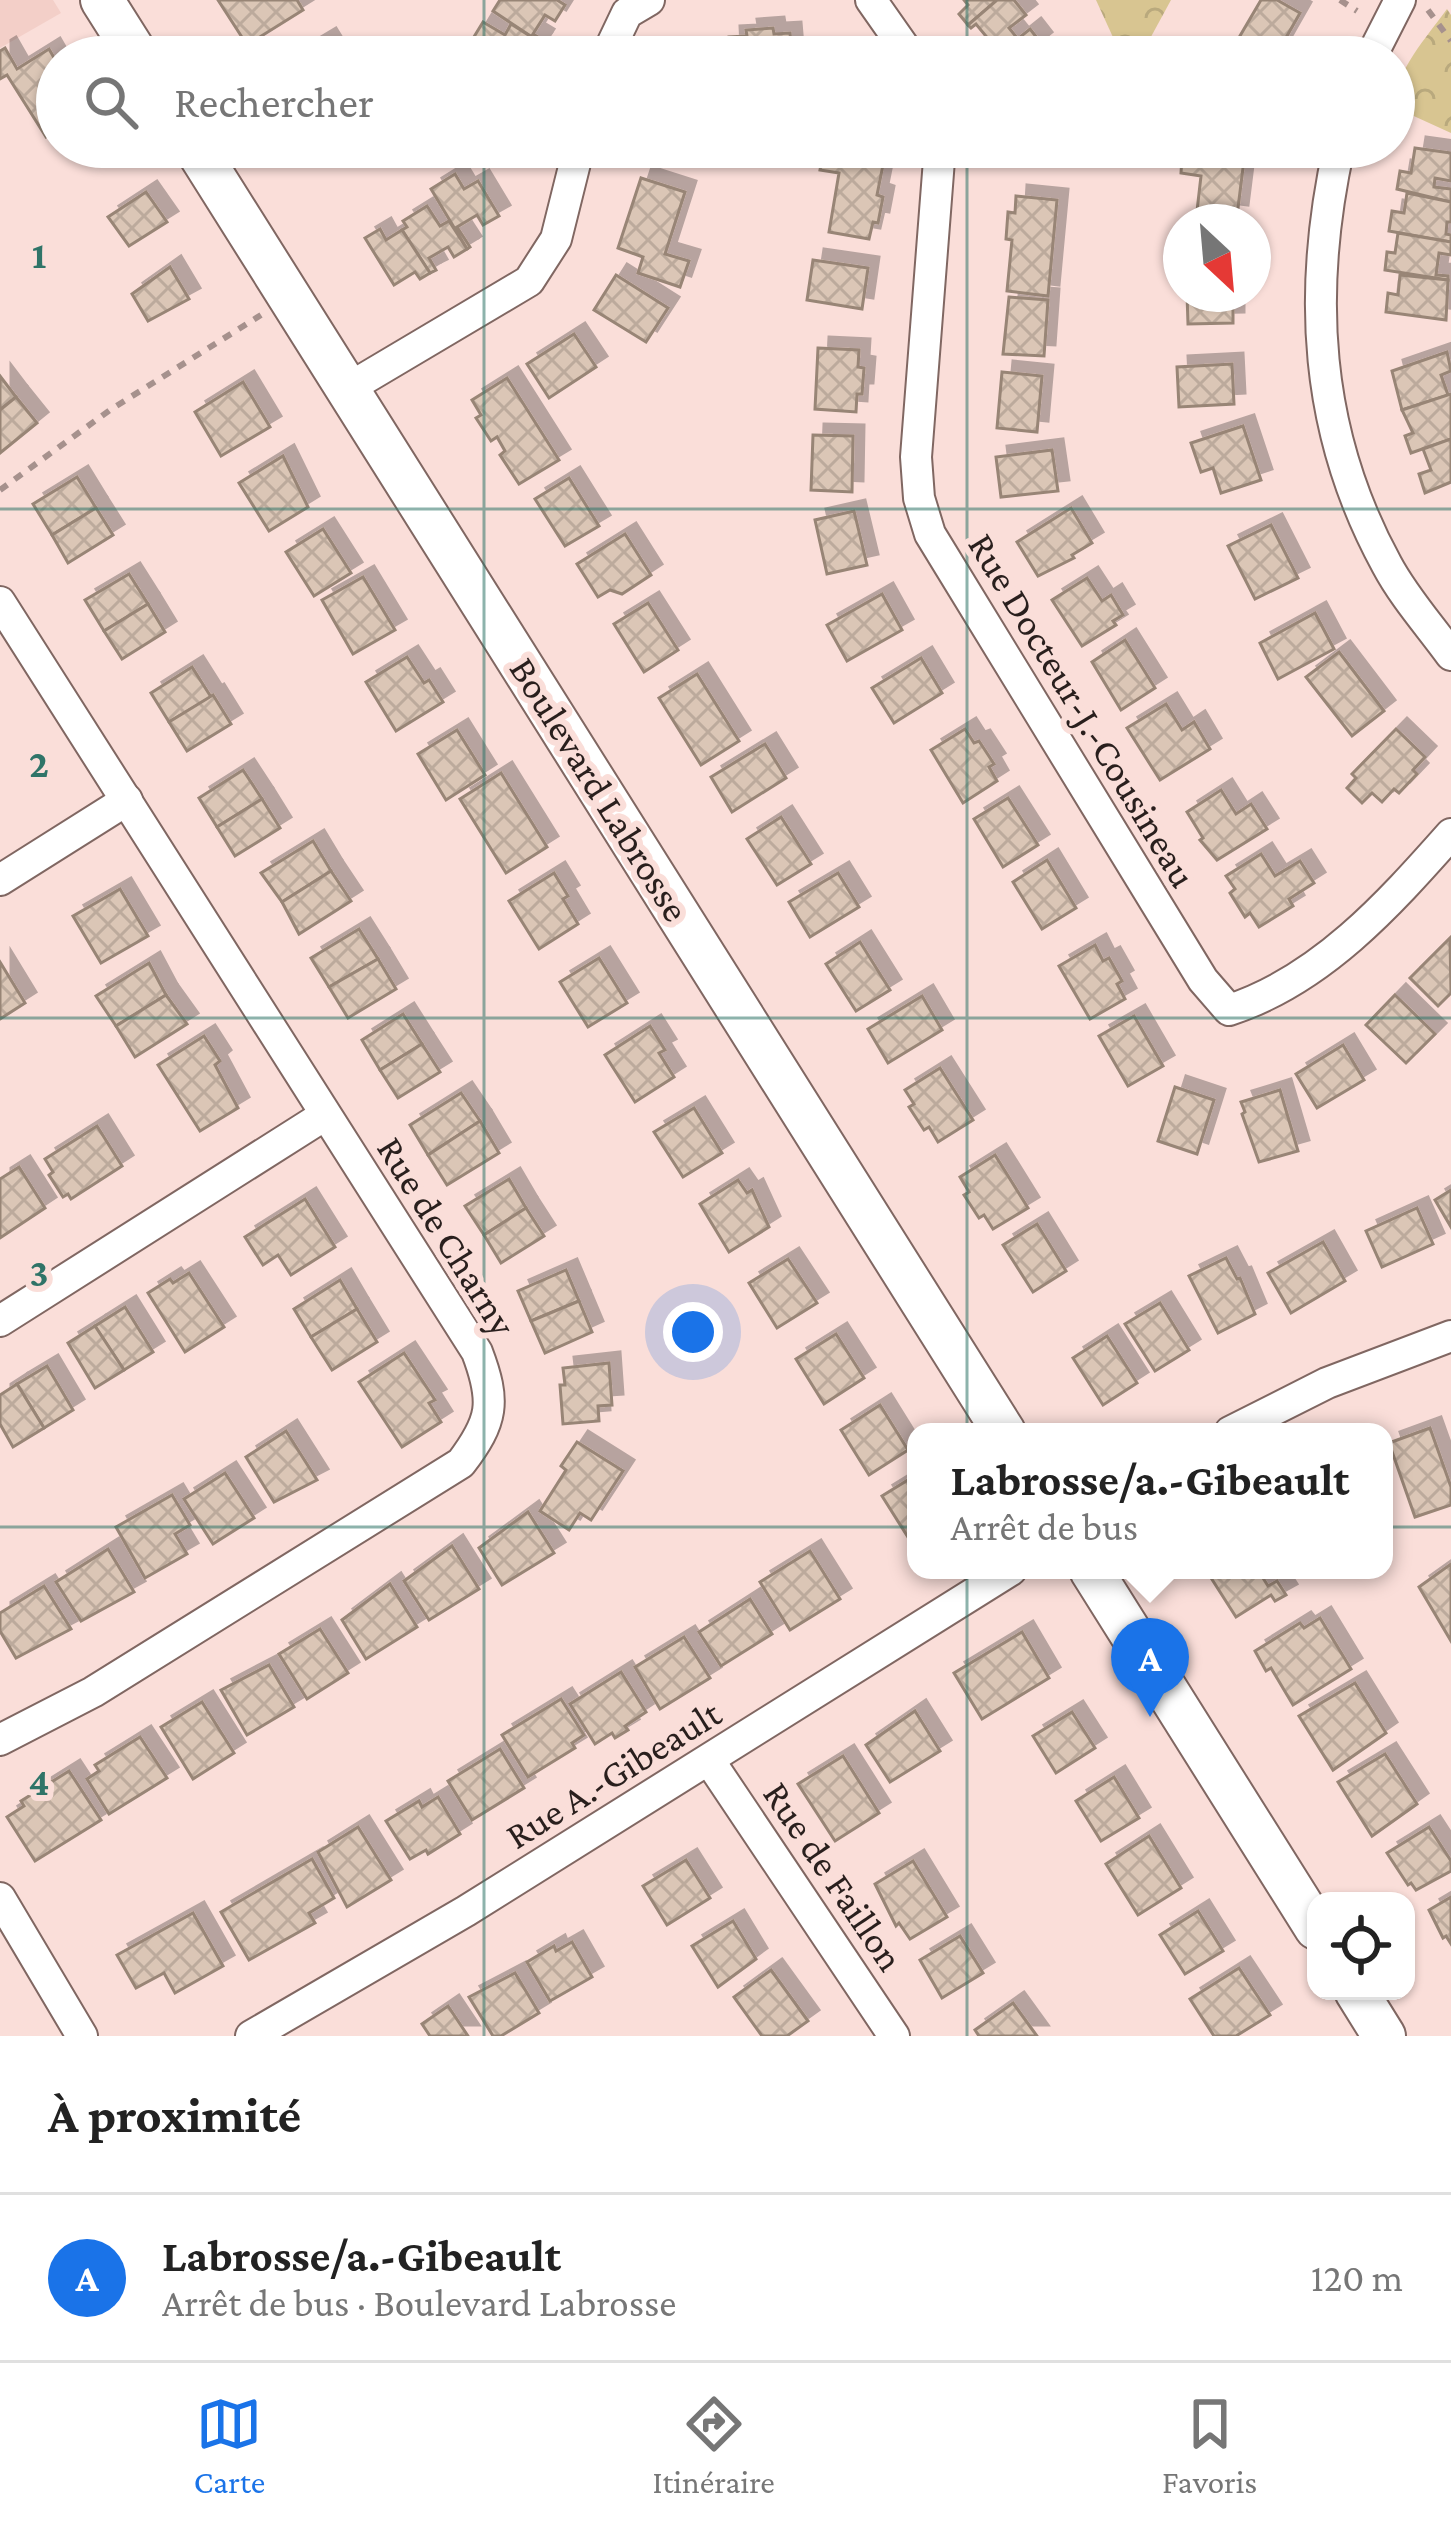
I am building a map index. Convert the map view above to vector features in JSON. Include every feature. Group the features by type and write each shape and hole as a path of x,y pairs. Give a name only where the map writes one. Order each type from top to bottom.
{"main road":[{"path":"102,0 125,36"},
{"name":"Boulevard Labrosse","path":"208,168 998,1423"},
{"path":"1097,1579 1307,1914"},
{"path":"1362,2000 1384,2036"}],"street":[{"path":"616,36 627,13 649,0"},
{"path":"871,0 896,36"},
{"path":"1382,36 1400,0"},
{"path":"347,389 529,281 556,239 573,168"},
{"name":"Rue Docteur-J.-Cousineau","path":"938,168 916,458 919,498 930,534 1203,980 1229,1010 1262,999 1313,970 1402,890 1451,834"},
{"path":"1334,168 1325,208 1318,291 1327,404 1354,490 1388,566 1451,655"},
{"name":"Rue de Charny","path":"0,602 477,1352 490,1385 491,1409 481,1437 461,1463 92,1692 0,1740"},
{"path":"0,880 127,800"},
{"path":"0,1321 325,1115"},
{"path":"1249,1423 1327,1383 1451,1336"},
{"name":"Rue A.-Gibeault","path":"251,2036 430,1933 997,1579"},
{"name":"Rue de Faillon","path":"709,1760 894,2036"},
{"path":"0,1898 82,2036"}],"path":[{"path":"1340,0 1357,11"},
{"path":"1420,0 1451,41"},
{"path":"0,490 110,410 289,297"}],"shaded area":[{"path":"0,0 53,0 61,13 0,48"}],"green space":[{"path":"1096,0 1171,0 1151,36 1112,36"},
{"path":"1447,9 1451,15 1451,133 1415,117 1415,54"}],"building":[{"path":"218,0 297,0 303,10 261,36 241,36"},
{"path":"500,0 557,0 565,5 555,21 545,15 533,34 536,36 493,11"},
{"path":"964,0 997,0 968,25 959,14 968,5"},
{"path":"997,0 1014,0 1026,15 1009,28 1016,36 986,36 976,24 968,25"},
{"path":"1261,0 1277,0 1300,13 1287,36 1240,36"},
{"path":"483,22 505,35 511,24 530,36 474,36"},
{"path":"773,28 774,34 790,36 747,36 746,30"},
{"path":"5,48 17,69 36,57 36,121 7,75 0,79 0,51"},
{"path":"1415,148 1451,153 1451,181 1435,178 1434,187 1451,189 1451,202 1397,189 1400,171 1411,173"},
{"path":"882,168 877,195 883,197 869,239 829,232 839,173 820,170"},
{"path":"1181,168 1243,168 1238,204 1198,204 1201,176 1181,173"},
{"path":"455,174 464,189 478,181 499,216 483,225 477,215 457,227 467,249 431,189"},
{"path":"641,178 685,192 665,254 689,261 680,287 638,273 643,257 618,248"},
{"path":"146,192 167,222 129,246 108,217"},
{"path":"1407,193 1451,202 1446,234 1451,235 1451,242 1389,231 1392,211 1404,213"},
{"path":"1016,196 1057,200 1048,296 1007,291 1012,240 1006,239 1008,212 1015,213"},
{"path":"427,206 440,226 449,221 467,249 454,257 448,247 429,258 436,270 430,273 402,230 407,227 403,221"},
{"path":"380,229 386,240 402,230 430,273 420,279 415,272 394,285 365,238"},
{"path":"1398,233 1451,242 1451,255 1439,253 1436,275 1448,276 1448,280 1385,270 1387,252 1395,253"},
{"path":"813,260 868,268 862,309 807,300"},
{"path":"170,267 189,299 148,321 132,294"},
{"path":"616,275 668,308 646,342 594,310"},
{"path":"1400,275 1448,280 1446,320 1386,312 1388,293 1398,295"},
{"path":"1009,297 1048,300 1044,356 1003,354"},
{"path":"1188,312 1233,312 1233,323 1188,324"},
{"path":"574,334 596,367 549,398 527,364"},
{"path":"818,348 859,350 858,367 864,368 856,412 815,409"},
{"path":"1447,352 1451,371 1441,375 1448,395 1402,410 1392,371"},
{"path":"1232,364 1234,404 1179,407 1177,367"},
{"path":"1002,372 1042,376 1037,432 997,428"},
{"path":"0,376 16,397 0,410"},
{"path":"507,378 559,460 519,484 500,455 505,451 497,437 491,441 476,418 481,415 472,400"},
{"path":"243,382 270,427 221,456 195,412"},
{"path":"1451,394 1451,439 1411,453 1405,436 1413,433 1402,410"},
{"path":"16,397 37,423 0,453 0,410"},
{"path":"1243,426 1261,480 1221,493 1213,468 1201,472 1191,443"},
{"path":"813,435 853,436 852,492 811,490"},
{"path":"1451,439 1451,482 1425,493 1419,474 1431,470 1423,449"},
{"path":"1052,450 1058,491 1001,497 996,457"},
{"path":"283,456 308,507 269,531 239,483"},
{"path":"77,477 96,508 52,535 33,504"},
{"path":"569,478 599,526 565,546 535,499"},
{"path":"96,508 113,535 68,563 52,535"},
{"path":"1071,508 1092,543 1038,576 1017,542"},
{"path":"854,511 867,565 827,574 815,520"},
{"path":"1271,525 1298,578 1255,599 1228,546"},
{"path":"323,529 351,573 314,596 286,552"},
{"path":"625,534 651,575 622,594 610,590 598,597 577,564"},
{"path":"129,574 148,604 104,631 85,600"},
{"path":"363,577 395,630 353,654 322,600"},
{"path":"1087,578 1102,601 1111,595 1123,615 1113,621 1116,625 1082,646 1052,600"},
{"path":"882,594 902,630 847,661 827,625"},
{"path":"648,603 678,650 644,672 614,624"},
{"path":"148,604 165,632 122,659 104,631"},
{"path":"1315,613 1334,649 1278,679 1260,643"},
{"path":"1125,640 1155,688 1121,710 1092,662"},
{"path":"1339,652 1384,711 1352,736 1306,677"},
{"path":"407,657 443,702 396,731 366,682"},
{"path":"921,658 942,693 894,723 872,688"},
{"path":"192,667 211,697 169,722 151,693"},
{"path":"697,674 739,741 701,765 659,698"},
{"path":"213,695 231,724 187,751 169,722"},
{"path":"1166,704 1182,730 1194,722 1210,749 1160,780 1127,728"},
{"path":"965,729 994,764 989,767 997,781 963,803 931,750"},
{"path":"1396,729 1425,757 1399,793 1394,789 1382,802 1372,793 1362,803 1347,788 1356,778 1352,774"},
{"path":"457,730 485,775 446,800 418,754"},
{"path":"765,744 786,778 732,812 711,777"},
{"path":"243,770 262,799 217,827 199,798"},
{"path":"501,773 547,847 506,873 460,799"},
{"path":"1221,790 1236,814 1251,804 1267,829 1217,860 1200,840 1187,812"},
{"path":"1008,798 1038,845 1003,867 974,819"},
{"path":"262,799 280,828 235,856 217,827"},
{"path":"781,817 811,864 777,885 747,839"},
{"path":"313,841 331,871 282,902 261,873"},
{"path":"1261,854 1275,876 1300,861 1314,883 1289,899 1293,906 1259,927 1250,913 1245,917 1226,876"},
{"path":"1047,860 1076,908 1042,929 1013,882"},
{"path":"331,871 351,901 299,934 282,902"},
{"path":"554,873 578,924 539,949 509,901"},
{"path":"838,873 859,907 810,937 789,902"},
{"path":"120,889 148,936 101,963 73,916"},
{"path":"359,929 378,959 329,987 311,958"},
{"path":"1450,938 1451,993 1438,1006 1410,978"},
{"path":"860,942 890,990 856,1011 826,964"},
{"path":"1095,945 1122,981 1117,984 1125,999 1090,1019 1059,966"},
{"path":"599,958 627,1003 588,1027 560,982"},
{"path":"378,959 396,989 348,1018 329,987"},
{"path":"0,962 25,1003 0,1019"},
{"path":"149,963 166,995 116,1026 96,996"},
{"path":"166,995 187,1024 135,1057 116,1026"},
{"path":"1395,995 1435,1034 1406,1063 1366,1025"},
{"path":"922,996 942,1030 888,1063 868,1029"},
{"path":"403,1014 422,1044 380,1070 362,1040"},
{"path":"1134,1016 1163,1066 1128,1086 1099,1036"},
{"path":"650,1026 674,1077 635,1102 605,1055"},
{"path":"204,1036 220,1061 215,1065 238,1108 200,1131 158,1065"},
{"path":"422,1044 440,1072 398,1098 380,1070"},
{"path":"1343,1045 1364,1080 1317,1108 1296,1074"},
{"path":"940,1068 973,1120 938,1142 909,1107 914,1104 905,1090"},
{"path":"1175,1087 1214,1100 1197,1154 1158,1141"},
{"path":"1280,1090 1298,1151 1259,1162 1241,1102"},
{"path":"461,1093 480,1121 428,1155 410,1125"},
{"path":"694,1108 722,1153 683,1177 654,1132"},
{"path":"480,1121 499,1153 447,1185 428,1155"},
{"path":"97,1126 122,1166 71,1199 68,1194 63,1197 45,1159"},
{"path":"995,1155 1028,1208 993,1229 964,1195 969,1192 960,1177"},
{"path":"19,1167 45,1208 0,1238 0,1179"},
{"path":"509,1179 526,1208 484,1235 465,1206"},
{"path":"738,1180 747,1193 752,1190 769,1227 729,1252 700,1204"},
{"path":"1451,1190 1451,1227 1435,1200"},
{"path":"305,1199 335,1247 291,1275 278,1255 263,1265 245,1237"},
{"path":"526,1208 544,1236 501,1263 484,1235"},
{"path":"1417,1208 1433,1244 1382,1267 1366,1231"},
{"path":"1037,1224 1066,1271 1033,1292 1003,1245"},
{"path":"1323,1242 1345,1281 1291,1313 1268,1273"},
{"path":"1226,1258 1255,1314 1218,1333 1189,1276"},
{"path":"788,1259 817,1303 777,1328 749,1283"},
{"path":"566,1270 579,1301 531,1321 518,1291"},
{"path":"189,1273 224,1327 185,1352 148,1293"},
{"path":"340,1280 357,1309 311,1337 294,1309"},
{"path":"579,1301 592,1332 545,1353 531,1321"},
{"path":"1160,1303 1189,1350 1155,1371 1125,1324"},
{"path":"125,1307 153,1352 124,1370 95,1326"},
{"path":"357,1309 377,1342 332,1370 311,1337"},
{"path":"95,1326 124,1370 95,1388 68,1343"},
{"path":"836,1334 864,1378 824,1404 796,1359"},
{"path":"1107,1336 1137,1383 1103,1405 1073,1358"},
{"path":"404,1353 435,1400 429,1403 441,1422 402,1447 359,1382"},
{"path":"609,1363 612,1405 598,1406 599,1421 563,1424 563,1368"},
{"path":"47,1366 73,1410 44,1428 17,1384"},
{"path":"17,1384 44,1428 13,1447 0,1424 0,1395"},
{"path":"880,1405 907,1451 869,1475 841,1430"},
{"path":"1430,1428 1451,1487 1451,1505 1415,1517 1393,1442"},
{"path":"286,1431 317,1480 274,1502 246,1457"},
{"path":"577,1442 623,1471 591,1520 580,1513 569,1530 540,1511"},
{"path":"225,1473 254,1518 213,1544 184,1499"},
{"path":"907,1481 907,1536 882,1496"},
{"path":"172,1495 190,1525 175,1534 187,1554 145,1578 116,1527"},
{"path":"528,1512 554,1553 502,1585 479,1548"},
{"path":"452,1546 479,1589 429,1620 404,1581"},
{"path":"108,1549 134,1592 81,1621 56,1582"},
{"path":"810,1551 840,1599 790,1630 760,1582"},
{"path":"1451,1564 1451,1641 1419,1587"},
{"path":"1212,1579 1264,1579 1268,1586 1277,1581 1286,1595 1275,1601 1271,1595 1236,1617"},
{"path":"390,1584 417,1627 366,1659 342,1620"},
{"path":"44,1586 71,1629 16,1658 0,1631 0,1613"},
{"path":"750,1599 772,1634 721,1666 699,1632"},
{"path":"1320,1618 1351,1669 1293,1705 1255,1651 1300,1623 1304,1628"},
{"path":"320,1629 348,1673 307,1699 279,1654"},
{"path":"1022,1632 1049,1678 982,1719 954,1673"},
{"path":"684,1637 710,1678 660,1709 635,1667"},
{"path":"269,1665 294,1707 247,1735 221,1690"},
{"path":"621,1672 646,1712 625,1726 628,1730 595,1744 570,1704"},
{"path":"1355,1683 1386,1733 1333,1770 1299,1716"},
{"path":"561,1699 584,1735 572,1743 575,1748 528,1777 502,1735"},
{"path":"202,1702 234,1753 193,1779 161,1727"},
{"path":"915,1711 940,1751 890,1782 866,1745"},
{"path":"1072,1712 1095,1748 1056,1773 1033,1736"},
{"path":"140,1737 167,1778 109,1814 87,1779 99,1771 95,1765"},
{"path":"500,1749 524,1788 472,1820 448,1781"},
{"path":"1385,1754 1417,1804 1372,1836 1338,1782"},
{"path":"843,1756 879,1813 835,1841 798,1784"},
{"path":"69,1771 101,1820 35,1861 7,1817 24,1806 21,1801"},
{"path":"1114,1777 1139,1818 1101,1841 1076,1801"},
{"path":"438,1797 460,1834 410,1859 386,1821 419,1801 422,1807"},
{"path":"358,1827 391,1880 347,1907 318,1852"},
{"path":"1429,1827 1451,1861 1451,1871 1416,1890 1387,1853"},
{"path":"1149,1836 1181,1888 1138,1915 1106,1864"},
{"path":"312,1859 334,1898 309,1913 315,1923 249,1960 221,1912"},
{"path":"686,1860 710,1898 667,1925 643,1886"},
{"path":"913,1861 947,1917 910,1939 899,1923 896,1926 875,1884"},
{"path":"1451,1897 1451,1944 1429,1910"},
{"path":"1198,1911 1223,1951 1185,1974 1160,1935"},
{"path":"193,1913 223,1966 175,1993 164,1973 136,1988 117,1955"},
{"path":"733,1921 756,1959 718,1987 692,1946"},
{"path":"960,1936 983,1973 942,1998 920,1960"},
{"path":"572,1942 592,1977 550,2001 527,1962 554,1946 556,1951"},
{"path":"1239,1968 1270,2015 1236,2036 1214,2036 1190,1999"},
{"path":"771,1970 808,2021 787,2036 762,2036 734,1997"},
{"path":"515,1973 539,2013 493,2036 469,1997"},
{"path":"1013,2003 1037,2036 979,2036 975,2030"},
{"path":"448,2006 468,2036 430,2036 422,2024"}],"place":[{"name":"Labrosse/a.-Gibeault","path":"1150,1717"}]}
